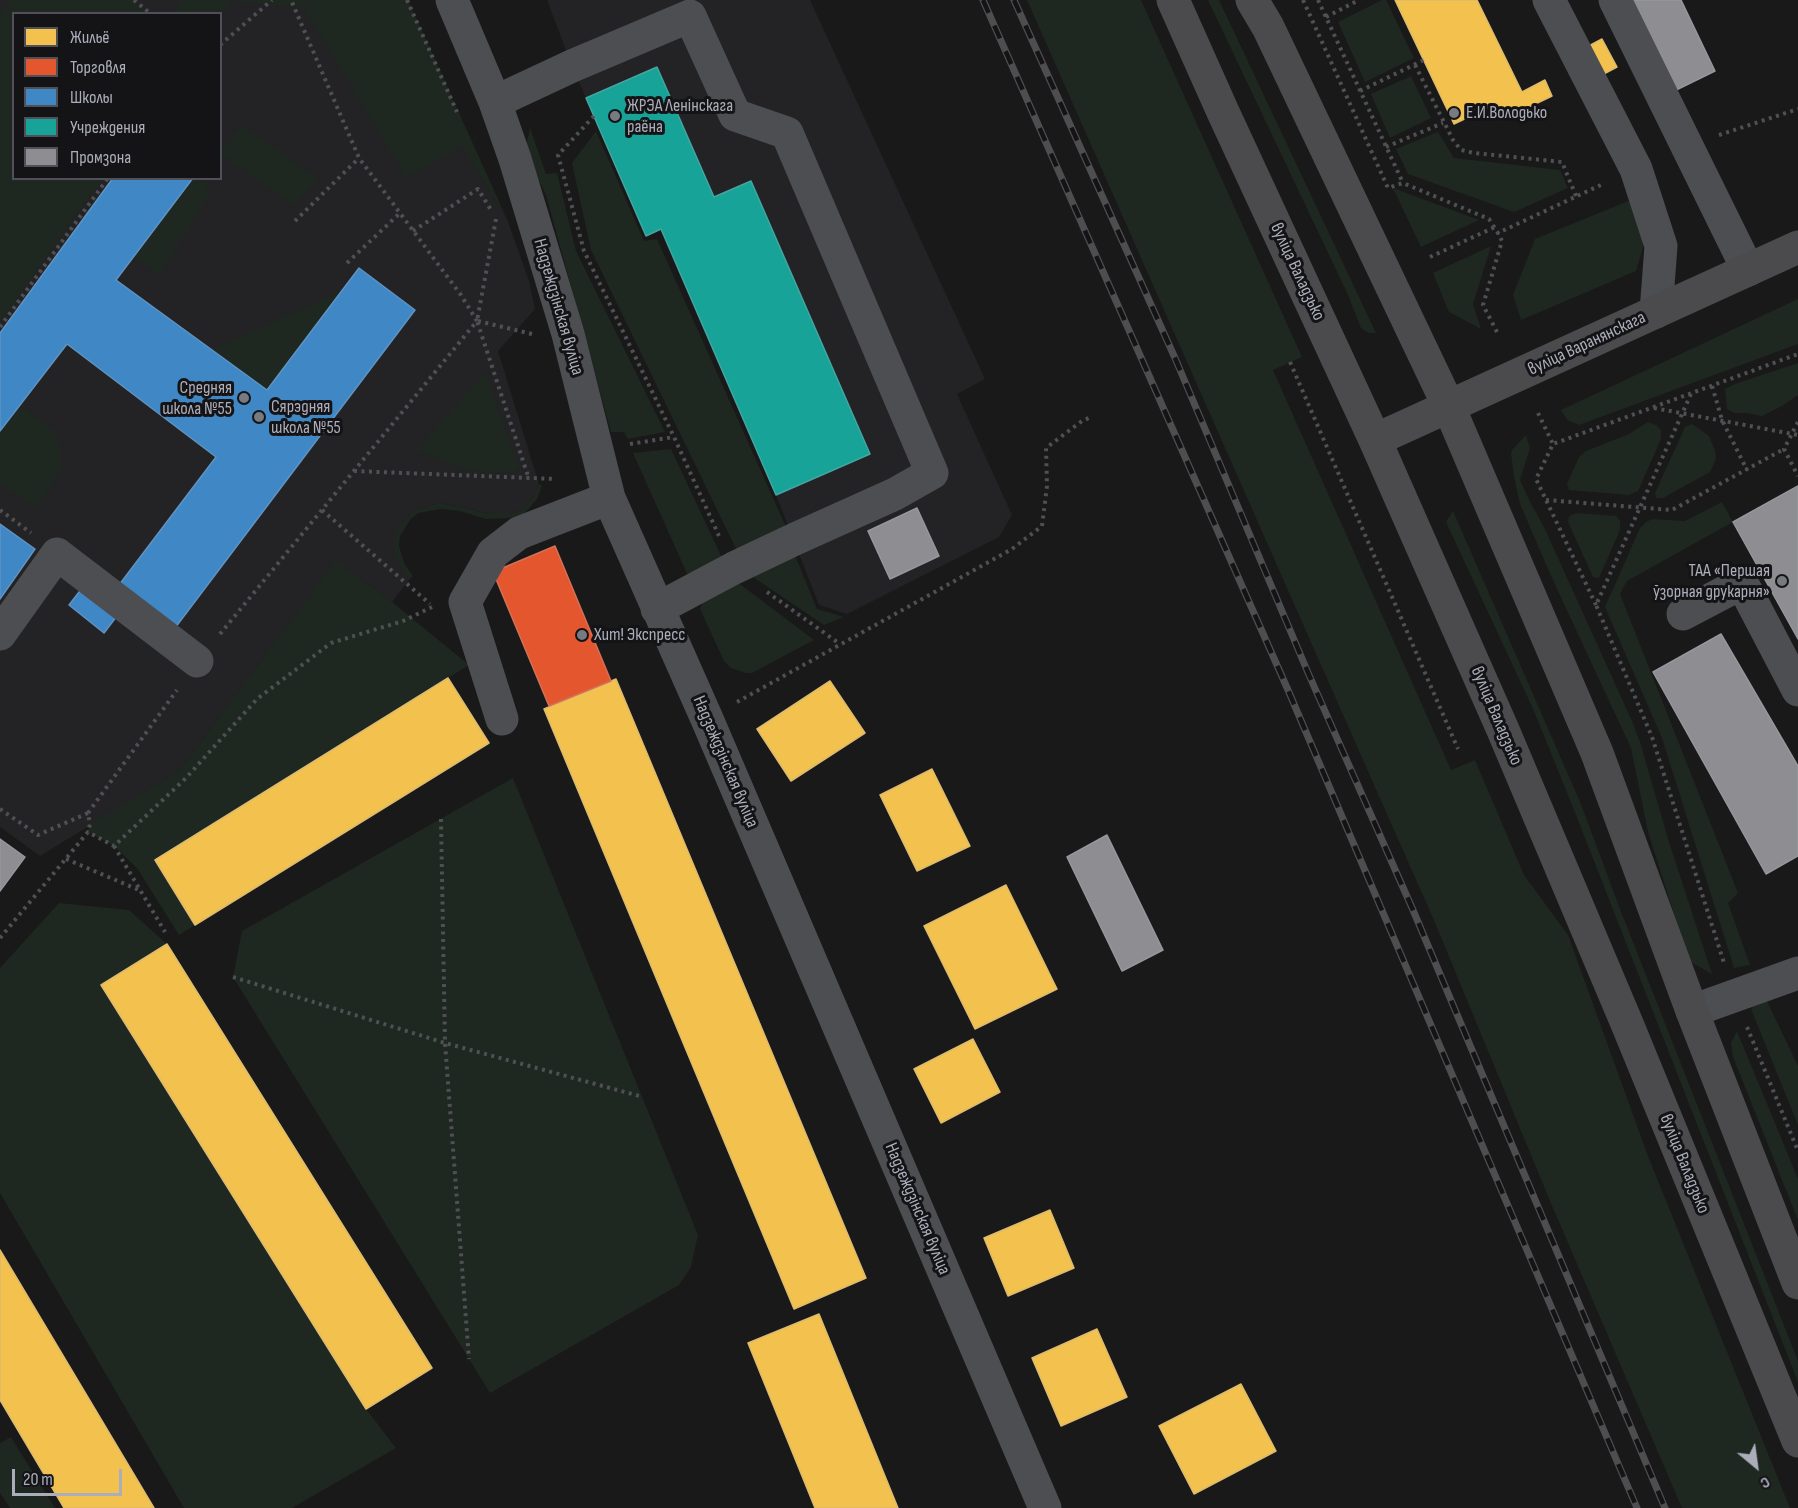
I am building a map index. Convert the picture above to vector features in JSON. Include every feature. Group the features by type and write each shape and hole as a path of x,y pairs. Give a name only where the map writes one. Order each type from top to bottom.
{"main road":[{"name":"вуліца Валадзько","path":"1173,0 1222,112 1375,440 1517,763 1628,1026 1798,1441"},
{"path":"1252,0 1273,38 1449,406 1597,753 1692,1011 1798,1283"},
{"name":"вуліца Варанянскага","path":"1375,440 1798,247"}],"street":[{"name":"Надзеждзінская вуліца","path":"452,0 495,102 515,159 568,334 609,498 707,718 1045,1508"},
{"path":"1549,0 1636,169 1661,246 1656,312"},
{"path":"1615,0 1748,270"},
{"path":"495,102 572,66 690,16 735,116 787,133 932,473 895,494 734,568 657,609"},
{"path":"502,719 465,602 493,553 519,532 609,498"},
{"path":"0,634 57,554 197,660"},
{"path":"1683,614 1742,583 1798,690"},
{"path":"1692,1011 1798,973"}],"path":[{"path":"134,0 149,12"},
{"path":"222,43 272,0"},
{"path":"291,0 359,158 461,295 477,321 530,478"},
{"path":"1303,0 1388,188 1403,183 1490,219 1495,227 1502,242 1483,305 1497,332"},
{"path":"1318,0 1403,183"},
{"path":"1326,17 1359,0"},
{"path":"1360,91 1424,60"},
{"path":"1415,65 1443,123 1461,150 1562,162 1576,196"},
{"path":"1688,145 1798,109"},
{"path":"594,116 558,155 584,251 734,568 840,644"},
{"path":"1386,147 1443,123"},
{"path":"295,221 359,158"},
{"path":"1498,233 1636,169"},
{"path":"0,327 107,180"},
{"path":"0,808 38,835 88,813 197,660 477,321 496,218 478,189 413,231"},
{"path":"348,263 400,213"},
{"path":"1430,256 1495,227"},
{"path":"477,321 526,333"},
{"path":"1798,354 1553,444 1536,479 1596,604 1652,737 1735,995 1798,1151"},
{"path":"1290,363 1458,749"},
{"path":"1712,386 1722,420 1747,470"},
{"path":"1596,604 1690,394"},
{"path":"1653,408 1798,435"},
{"path":"1538,413 1553,444"},
{"path":"707,718 1012,549 1042,526 1047,486 1046,448 1082,421 1091,417"},
{"path":"1546,500 1672,510 1784,449 1798,422"},
{"path":"1784,449 1798,476"},
{"path":"353,471 564,479"},
{"path":"114,846 186,778 257,699 322,650 332,643 402,621 433,606 322,510"},
{"path":"0,938 88,832 90,824 88,813"},
{"path":"441,819 445,1043 470,1359"},
{"path":"88,832 114,846 165,932"},
{"path":"66,859 140,890"},
{"path":"233,977 445,1043 643,1097"}],"shaded area":[{"name":"Сярэдняя школа №55","path":"0,0 382,0 462,145 507,219 529,281 535,309 498,351 539,484 533,498 521,510 509,514 488,514 439,503 415,510 393,548 409,580 392,602 336,561 179,771 40,856 0,827"},
{"path":"11,0 133,0 149,12 12,12 12,180 101,180 0,322 0,14"},
{"path":"182,0 408,0 507,219 462,146 406,178 304,8 231,1 222,14 174,12"},
{"path":"547,0 810,0 985,379 957,394 1012,515 999,537 847,614 819,605 776,495 661,230 646,236 572,66"},
{"path":"1027,0 1141,0 1302,357 1273,370 1451,770 1475,760 1524,875 1568,935 1648,1156 1790,1508 1682,1508 1550,1201 1436,925"},
{"path":"1208,0 1219,0 1376,333 1368,333 1361,328 1348,295"},
{"path":"1386,0 1414,58 1365,82 1338,22"},
{"path":"1411,76 1431,118 1390,138 1371,94"},
{"path":"243,125 317,179 293,205 222,155 222,148"},
{"path":"530,128 546,174 557,173 576,251 665,432 628,439 624,432 611,432 546,195 525,152"},
{"path":"596,131 644,241 657,239 787,529 739,555 591,250 572,163"},
{"path":"1438,132 1454,158 1560,170 1568,188 1514,212 1408,174 1396,149"},
{"path":"192,180 202,180 207,183 208,197 159,275 133,257"},
{"path":"1393,188 1479,220 1421,247"},
{"path":"1631,200 1645,241 1636,271 1521,320 1513,295 1535,239"},
{"path":"1491,246 1473,304 1481,329 1449,312 1433,273"},
{"path":"343,290 267,390 211,350"},
{"path":"1798,299 1798,344 1579,425 1567,420 1561,410"},
{"path":"1798,363 1798,395 1782,406 1762,416 1734,413 1727,409 1725,389"},
{"path":"485,372 519,467 513,471 484,473 459,467 417,450"},
{"path":"19,405 53,430 60,448 61,470 35,508 0,482 0,431"},
{"path":"1648,422 1661,430 1661,439 1638,491 1629,495 1569,490 1567,484 1579,457 1586,451 1629,434"},
{"path":"1692,424 1709,436 1715,451 1716,459 1710,472 1663,498 1656,498 1655,493 1685,427"},
{"path":"1526,435 1530,448 1520,480 1544,527 1632,721 1712,974 1689,961 1648,832 1631,748 1520,504 1511,453"},
{"path":"671,449 724,562 689,578 633,453"},
{"path":"539,484 542,485 537,499 523,515 486,519 460,511 441,509 418,513 410,520 400,536 399,546 404,563 413,576 409,580 393,548 395,534 415,510 439,503 488,514 509,514 521,510 533,498"},
{"path":"1722,502 1733,522 1627,581 1620,594 1738,893 1728,903 1750,965 1734,968 1662,738 1605,607 1640,528 1646,522 1652,519 1685,521"},
{"path":"1453,511 1581,804 1798,1361 1798,1382 1534,711 1446,522"},
{"path":"1576,513 1616,516 1620,521 1620,530 1599,578 1593,577 1568,522 1569,516"},
{"path":"794,553 817,609 844,617 824,625 747,573"},
{"path":"336,560 469,665 155,860 195,925 179,935 137,868 114,846 88,832 90,824 179,771"},
{"path":"736,581 814,640 752,673 731,668 724,661 700,609 703,602"},
{"path":"513,778 698,1235 691,1267 679,1285 490,1393 233,977 242,931"},
{"path":"59,903 129,910 167,944 101,986 366,1409 396,1448 292,1508 184,1508 0,1193 0,968"},
{"path":"1766,999 1798,1066 1798,1125 1751,1009 1758,1002"},
{"path":"1737,1031 1798,1179 1798,1220 1733,1057 1731,1043"},
{"path":"11,1437 55,1508 10,1508 0,1493 0,1443"}],"building: Жильё":[{"path":"1395,0 1477,0 1522,92 1545,80 1552,96 1504,119 1496,104 1454,124"},
{"path":"1602,39 1617,67 1598,77 1583,49"},
{"path":"448,678 489,743 195,925 155,860"},
{"path":"616,679 866,1278 794,1309 544,709"},
{"path":"830,681 865,733 791,781 757,729"},
{"path":"932,769 970,846 917,871 880,795"},
{"path":"1006,885 1057,989 975,1029 924,926"},
{"path":"167,944 432,1368 366,1409 101,985"},
{"path":"973,1039 1000,1092 941,1123 914,1069"},
{"path":"1050,1210 1074,1268 1008,1296 984,1238"},
{"path":"0,1250 154,1508 64,1508 0,1400"},
{"path":"819,1314 898,1508 815,1508 748,1343"},
{"path":"1097,1329 1127,1397 1061,1426 1032,1358"},
{"path":"1241,1384 1276,1451 1194,1494 1159,1426"}],"building: Торговля":[{"path":"555,546 611,681 549,706 493,572"}],"building: Школы":[{"name":"Средняя школа №55","path":"112,180 191,180 116,280 267,390 359,268 415,310 175,628 119,585 216,457 67,344 0,431 0,333"},
{"path":"0,524 35,549 0,599"},
{"path":"86,583 120,612 104,633 69,605"}],"building: Учреждения":[{"path":"657,67 714,197 751,181 870,454 776,495 661,229 646,236 586,98"}],"building: Промзона":[{"path":"1625,0 1681,0 1715,71 1670,93"},
{"name":"ТАА «Першая ўзорная друкарня»","path":"1798,486 1798,639 1733,522"},
{"path":"917,508 939,556 890,579 868,531"},
{"path":"1721,634 1798,766 1798,856 1766,874 1653,672"},
{"path":"1107,835 1163,950 1122,971 1067,857"},
{"path":"0,839 25,857 0,891"}],"railway":[{"path":"983,0 1288,690 1637,1508"},
{"path":"1014,0 1175,358 1309,675 1413,910 1665,1508"}],"place":[{"name":"Е.И.Володько","path":"1454,113"},
{"name":"ЖРЭА Ленінскага раёна","path":"615,116"},
{"name":"Средняя школа №55","path":"244,398"},
{"name":"Сярэдняя школа №55","path":"259,417"},
{"name":"ТАА «Першая ўзорная друкарня»","path":"1782,581"},
{"name":"Хит! Экспресс","path":"582,635"}]}
